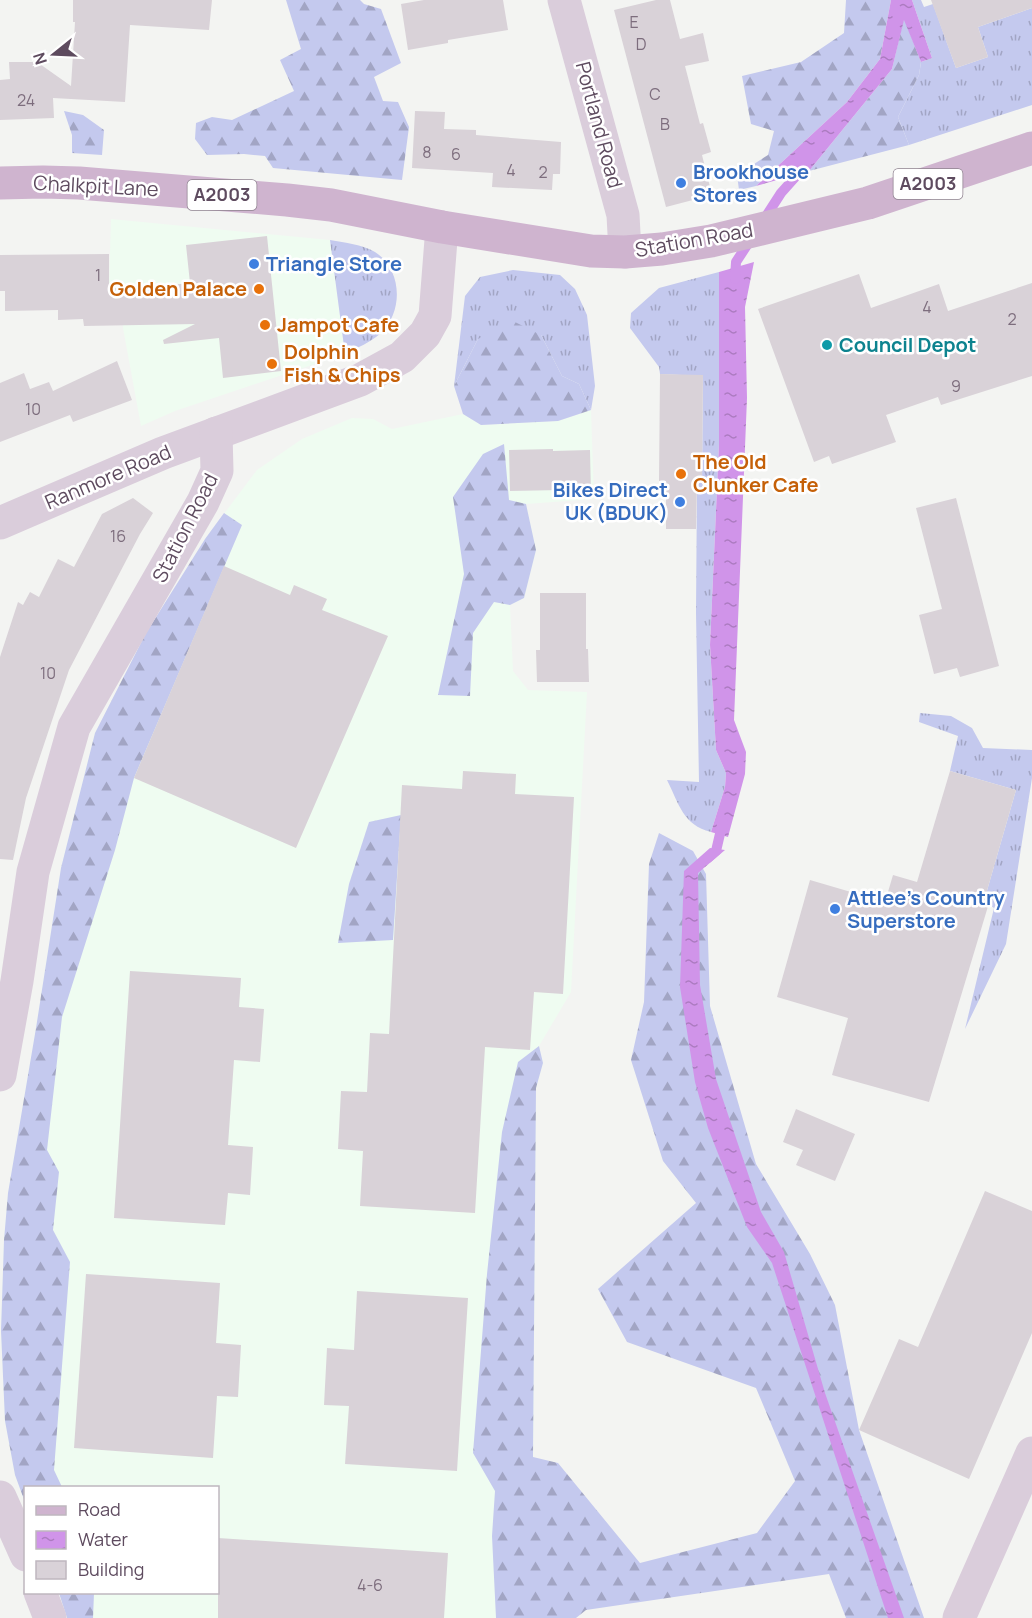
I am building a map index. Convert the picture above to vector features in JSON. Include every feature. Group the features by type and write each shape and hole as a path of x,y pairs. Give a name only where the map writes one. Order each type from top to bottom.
{"main road":[{"name":"Station Road","path":"442,227 591,251 626,252 663,249 711,242 889,196 1032,148"},
{"name":"Chalkpit Lane","path":"0,183 79,183 287,200 331,205 442,227"}],"street":[{"name":"Portland Road","path":"564,0 623,215 626,252"},
{"path":"216,433 360,380 402,357 425,334 435,316 442,227"},
{"name":"Ranmore Road","path":"0,523 163,453 216,433"},
{"name":"Station Road","path":"0,1075 33,872 74,727 203,502 217,471 216,433"},
{"path":"959,1618 1032,1453"},
{"path":"0,1497 24,1551"},
{"path":"40,1594 50,1618"}],"shaded area":[{"path":"111,219 330,240 345,354 175,411 141,426 123,328 121,288 109,288"},
{"path":"591,410 594,499 526,504 536,550 524,598 510,605 513,671 528,690 587,692 571,992 539,1046 543,1063 536,1088 532,1618 67,1618 59,1594 219,1594 219,1486 24,1486 24,1500 15,1475 5,1421 1,1331 8,1193 61,868 95,733 205,539 257,470 302,439 352,418 373,419 392,429 463,414 481,425 558,421"}],"green space":[{"path":"286,0 360,0 364,4 381,9 401,63 374,77 383,101 398,102 409,127 402,180 273,168 265,156 207,155 195,139 196,123 212,117 232,120 294,91 280,60 301,49"},
{"path":"846,0 891,0 880,59 847,102 756,186 739,190 737,175 768,155 774,131 751,124 742,76 801,62 844,33"},
{"path":"912,0 921,0 924,7 933,4 956,68 988,57 978,27 1032,8 1032,105 909,145 898,117 919,75 921,62 932,58"},
{"path":"904,18 921,62 919,75 898,117 909,145 809,171 892,69"},
{"path":"64,111 83,115 104,130 102,155 72,153 72,135"},
{"path":"330,240 359,245 375,252 391,269 397,291 394,313 381,333 345,354"},
{"path":"513,270 560,275 575,289 587,315 595,386 591,410 579,384 562,376 541,335 478,339 454,386 465,296 480,277"},
{"path":"719,272 719,444 710,645 716,750 726,773 725,787 711,832 702,829 688,819 667,780 699,782 696,613 697,482 702,482 703,376 660,374 659,367 630,328 631,313 659,288"},
{"path":"515,322 541,335 562,376 579,384 591,410 558,421 481,425 463,414 454,386 478,339"},
{"path":"504,444 509,500 526,504 536,550 524,598 510,605 494,602 473,633 470,696 438,695 464,574 453,497 483,454"},
{"path":"224,513 242,525 134,778 115,850 62,1017 47,1150 59,1172 53,1230 70,1262 54,1470 62,1486 24,1486 24,1500 15,1475 5,1421 1,1331 4,1240 8,1193 61,868 95,733 146,633"},
{"path":"920,713 951,716 972,728 983,748 1032,750 1032,778 1006,944 965,1029 994,908 984,901 1016,790 950,771 958,736 919,722"},
{"path":"401,815 393,940 338,943 349,884 369,822"},
{"path":"659,833 693,851 706,874 710,1006 756,1164 810,1254 835,1305 859,1430 924,1618 846,1618 829,1574 586,1610 576,1618 496,1618 492,1536 495,1491 473,1453 487,1274 502,1132 518,1062 539,1046 543,1063 536,1088 533,1457 558,1463 640,1563 757,1533 795,1481 756,1388 627,1342 598,1289 696,1203 663,1161 631,1060 644,1002 649,864"},
{"path":"59,1594 94,1594 93,1618 67,1618"}],"water":[{"path":"891,0 912,0 932,58 921,62 904,20 892,69 809,171 756,186 847,102 880,59"},
{"path":"754,262 745,307 747,398 734,720 746,752 745,774 728,837 711,832 725,787 726,773 716,750 710,645 719,444 719,272"},
{"path":"710,848 725,850 698,873 700,985 716,1079 761,1212 784,1252 825,1393 904,1618 888,1618 772,1263 747,1227 708,1128 695,1082 680,987 684,871"}],"building":[{"path":"73,0 212,0 209,30 130,25 125,102 53,98 54,118 0,120 0,80 10,79 9,62 37,62 71,86 75,22 73,22"},
{"path":"424,0 503,0 508,30 448,40 448,43 408,50 401,4"},
{"path":"656,0 670,0 680,39 703,33 709,61 685,66 700,124 703,123 711,152 702,155 712,195 666,207 614,10"},
{"path":"931,0 1032,0 1032,8 978,27 988,57 956,68"},
{"path":"415,111 445,112 444,129 476,130 476,135 561,142 560,174 553,174 552,190 492,187 493,173 412,168"},
{"path":"267,236 281,371 223,378 219,338 164,344 163,340 195,324 84,326 83,319 58,320 58,310 5,311 5,291 0,291 0,255 109,254 109,288 121,288 121,290 190,283 186,245"},
{"path":"859,274 871,308 939,284 948,311 1032,283 1032,376 941,405 938,397 886,415 896,442 832,464 829,456 814,462 758,309"},
{"path":"117,361 132,400 73,422 70,415 0,442 0,383 24,373 30,389 49,382 53,391"},
{"path":"660,374 703,375 702,482 697,482 696,529 666,529 666,481 659,481"},
{"path":"553,449 553,451 590,450 591,495 561,495 561,490 510,491 509,450"},
{"path":"133,498 153,513 69,670 26,798 13,860 0,859 0,657 18,602 23,605 30,592 39,597 58,559 74,567 102,514"},
{"path":"956,498 999,666 960,677 957,668 934,674 919,615 942,609 916,508"},
{"path":"224,566 290,595 294,585 327,599 322,610 388,636 296,848 134,778"},
{"path":"540,593 586,593 586,649 588,649 589,682 537,682 536,650 540,650"},
{"path":"463,771 516,774 515,794 574,797 563,994 534,992 530,1050 485,1047 475,1213 360,1206 363,1151 338,1149 341,1091 367,1092 370,1033 389,1034 402,785 462,789"},
{"path":"950,771 1016,790 984,901 989,903 929,1102 832,1075 848,1018 777,997 810,880 885,902 893,875 917,882"},
{"path":"130,971 241,978 239,1007 264,1009 260,1062 234,1060 228,1145 253,1147 250,1195 228,1193 225,1225 114,1218"},
{"path":"796,1109 855,1134 835,1181 796,1165 803,1150 783,1142"},
{"path":"985,1191 1032,1211 1032,1333 969,1479 859,1430 899,1339 918,1347"},
{"path":"86,1274 220,1283 216,1343 241,1345 238,1397 217,1396 213,1458 74,1448"},
{"path":"357,1291 468,1298 457,1471 345,1464 349,1406 324,1405 327,1348 354,1350"},
{"path":"219,1538 448,1553 444,1618 218,1618"}],"waterway":[{"path":"763,221 781,193 806,165"},
{"path":"735,279 736,262 751,239"},
{"path":"708,858 716,851 723,821"}],"place":[{"name":"Brookhouse Stores","path":"681,183"},
{"name":"Triangle Store","path":"254,264"},
{"name":"Golden Palace","path":"259,289"},
{"name":"Jampot Cafe","path":"265,325"},
{"name":"Council Depot","path":"827,345"},
{"name":"Dolphin Fish & Chips","path":"272,364"},
{"name":"The Old Clunker Cafe","path":"681,474"},
{"name":"Bikes Direct UK (BDUK)","path":"680,502"},
{"name":"Attlee's Country Superstore","path":"835,909"}]}
